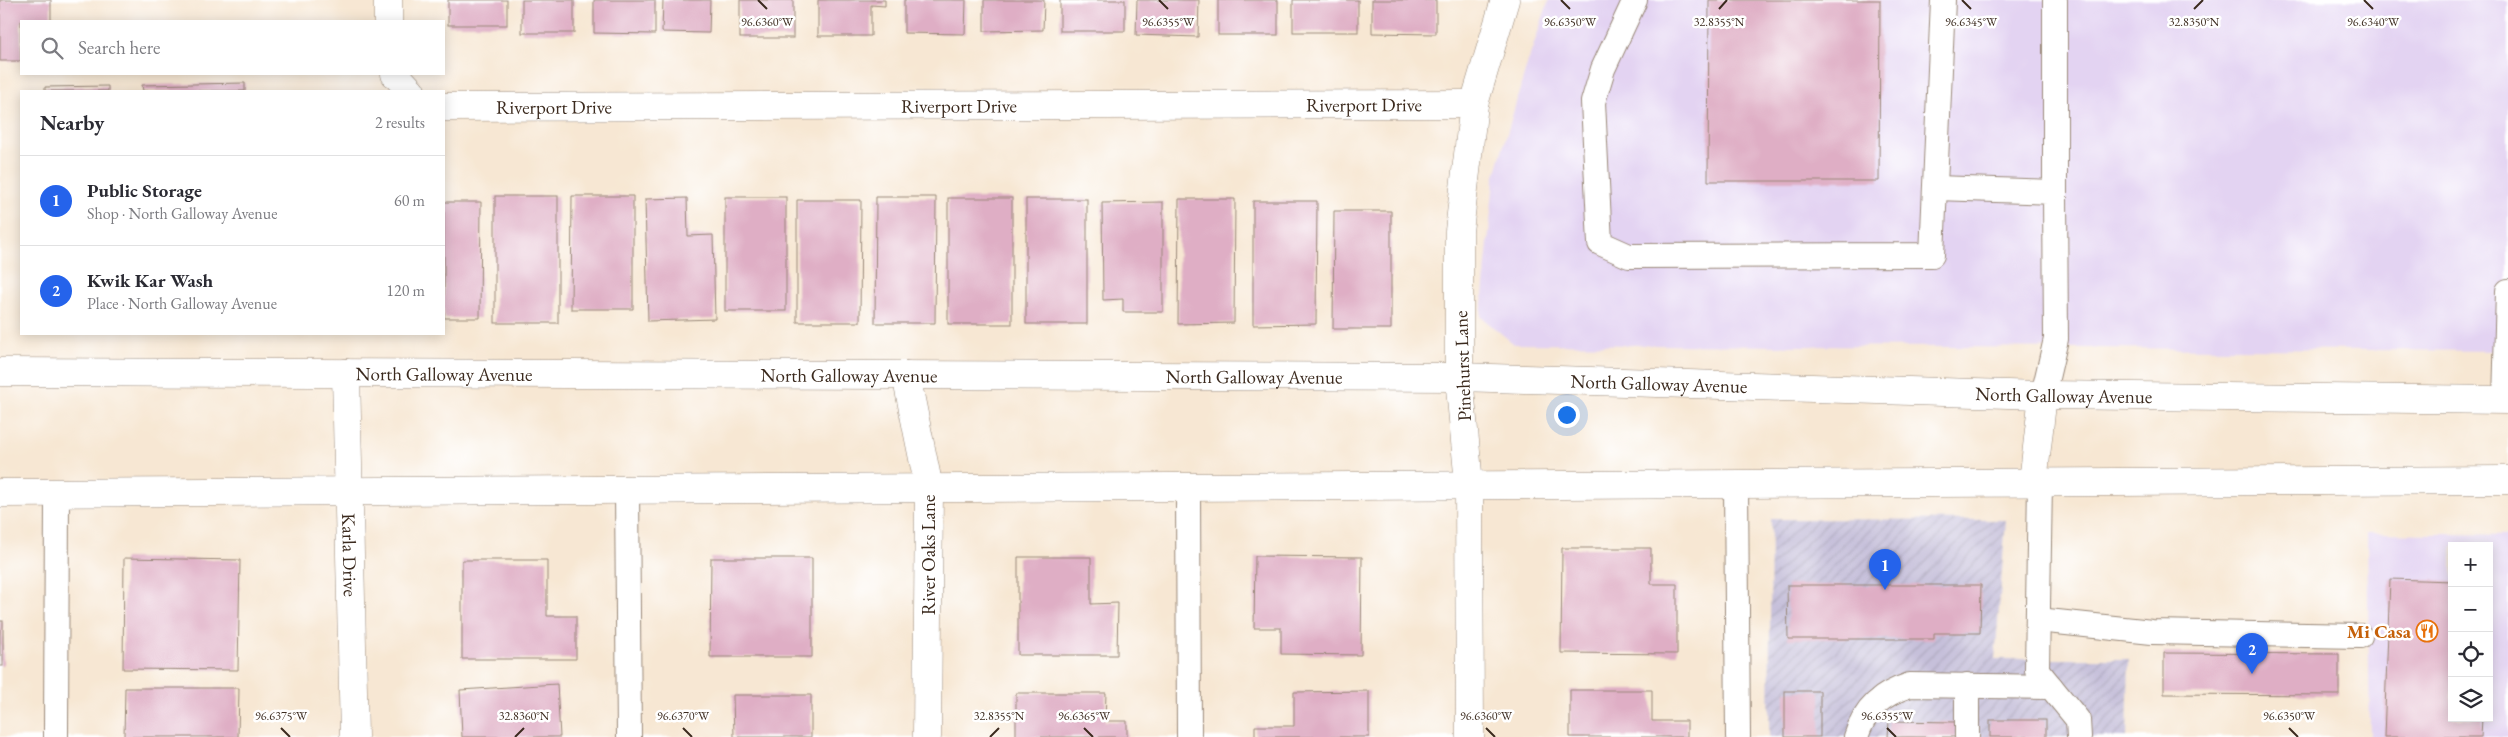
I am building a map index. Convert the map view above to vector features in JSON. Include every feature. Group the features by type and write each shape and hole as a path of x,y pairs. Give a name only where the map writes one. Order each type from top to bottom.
{"main road":[{"path":"388,0 388,20"},
{"name":"Pinehurst Lane","path":"1470,737 1469,484 1459,377 1459,231 1474,104 1505,0"},
{"path":"397,75 410,90"},
{"name":"Riverport Drive","path":"445,107 1474,104"},
{"name":"North Galloway Avenue","path":"0,372 1459,377 2043,395 2507,400"},
{"name":"Karla Drive","path":"346,373 354,737"},
{"name":"River Oaks Lane","path":"906,375 929,488 927,737"},
{"path":"2036,482 2043,395"},
{"path":"0,494 1469,484 2508,480"}],"lane":[{"path":"1635,0 1603,69 1593,102 1600,243 1629,256 1932,255 1943,0"},
{"path":"2043,395 2056,339 2056,0"},
{"path":"1936,188 2055,192"},
{"path":"2507,400 2508,291"},
{"path":"2036,482 2037,670 2078,720 2079,737"},
{"path":"1736,483 1738,737"},
{"path":"1188,486 1188,737"},
{"path":"627,490 629,737"},
{"path":"56,737 57,493"},
{"path":"2038,620 2152,632 2360,636"},
{"path":"1856,737 1868,711 1889,692 1910,684 2051,687"},
{"path":"1968,686 1968,737"}],"shaded area":[{"path":"1549,0 2508,0 2508,351 1514,344 1481,317 1494,179 1528,61"},
{"path":"1771,519 2006,520 1995,659 2129,659 2127,737 1769,737"},
{"path":"2367,533 2508,535 2508,737 2370,737"}],"building":[{"path":"0,0 51,0 51,20 20,20 20,61 0,61"},
{"path":"448,0 507,0 507,25 448,25"},
{"path":"522,0 574,0 574,33 522,33"},
{"path":"594,0 655,0 655,34 594,33"},
{"path":"663,0 710,0 709,33 662,32"},
{"path":"740,0 793,0 793,38 740,38"},
{"path":"818,0 885,0 885,6 871,5 871,36 818,36"},
{"path":"904,0 966,0 965,34 904,33"},
{"path":"984,0 1044,0 1043,30 984,31"},
{"path":"1060,0 1125,0 1125,31 1060,31"},
{"path":"1137,0 1199,0 1198,37 1136,35"},
{"path":"1218,0 1278,0 1278,35 1218,35"},
{"path":"1293,0 1358,0 1358,32 1293,32"},
{"path":"1372,0 1436,0 1436,34 1372,33"},
{"path":"1709,0 1880,0 1879,181 1708,181"},
{"path":"245,83 245,90 143,90 142,85"},
{"path":"108,86 108,90 45,90 45,87"},
{"path":"495,196 558,196 558,323 495,323"},
{"path":"572,196 633,196 633,309 571,309"},
{"path":"725,197 786,197 786,311 725,311"},
{"path":"876,197 936,197 935,323 875,323"},
{"path":"687,198 688,236 713,235 715,319 648,321 645,199"},
{"path":"948,198 1012,198 1012,324 948,324"},
{"path":"1026,199 1087,199 1087,324 1026,324"},
{"path":"1179,199 1235,199 1234,323 1178,324"},
{"path":"797,200 861,200 860,322 797,322"},
{"path":"1253,201 1317,201 1316,324 1253,325"},
{"path":"445,202 481,202 480,318 445,318"},
{"path":"1163,202 1163,312 1123,312 1123,299 1103,300 1102,203"},
{"path":"1334,211 1391,211 1391,329 1333,329"},
{"path":"1562,548 1651,548 1651,584 1677,584 1677,654 1561,653"},
{"path":"1255,556 1362,557 1361,655 1281,654 1281,628 1254,628"},
{"path":"1018,557 1091,557 1091,604 1118,603 1117,655 1018,655"},
{"path":"124,558 240,560 238,670 123,669"},
{"path":"711,558 812,558 812,657 710,657"},
{"path":"462,560 547,560 547,616 576,616 576,659 462,659"},
{"path":"2390,579 2448,581 2448,722 2482,722 2481,737 2384,737"},
{"path":"1787,585 1981,585 1980,633 1934,633 1934,639 1788,639"},
{"path":"0,621 3,621 3,666 0,666"},
{"path":"2164,653 2339,654 2339,695 2164,694"},
{"path":"557,684 560,737 462,737 460,690"},
{"path":"125,688 239,688 238,737 124,737"},
{"path":"1570,690 1652,690 1652,721 1687,721 1687,737 1570,737"},
{"path":"1369,691 1369,737 1255,737 1255,726 1294,726 1294,692"},
{"path":"1785,691 1820,691 1820,737 1785,737"},
{"path":"1016,693 1106,693 1105,721 1127,721 1127,737 1016,737"},
{"path":"733,695 811,695 811,737 734,737"},
{"path":"1990,720 2046,720 2046,737 1990,737"},
{"path":"1889,721 1955,722 1955,737 1888,737"}],"place":[{"name":"Public Storage","path":"1885,590"},
{"name":"Mi Casa","path":"2427,631"},
{"name":"Kwik Kar Wash","path":"2252,674"}]}
